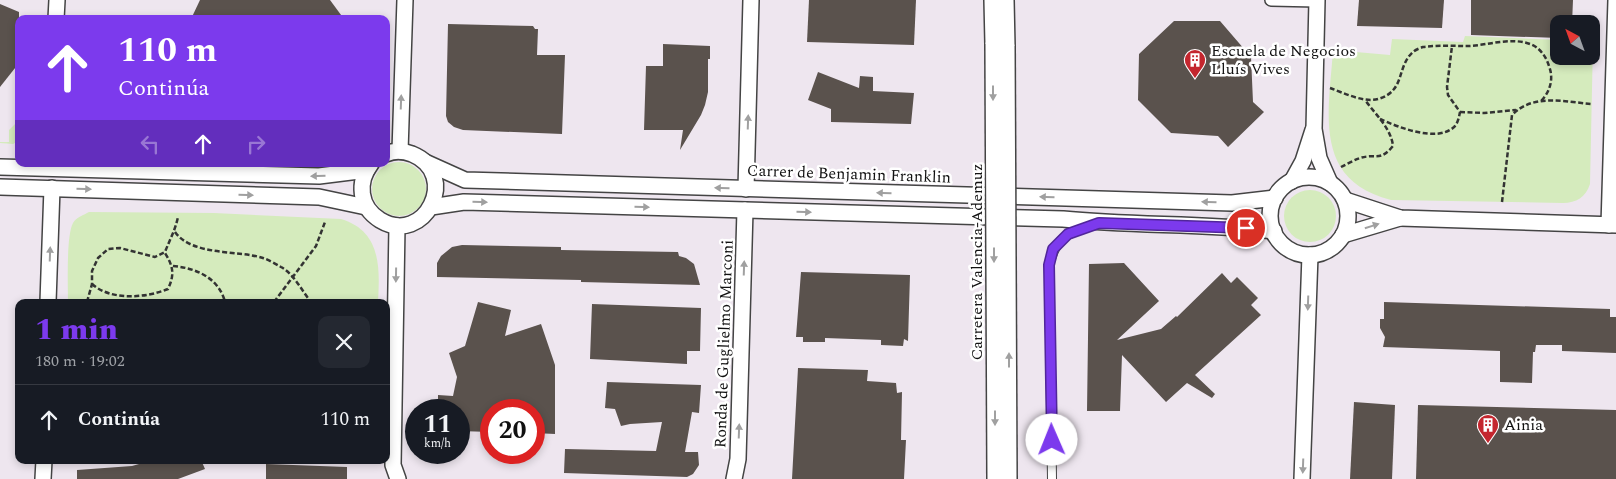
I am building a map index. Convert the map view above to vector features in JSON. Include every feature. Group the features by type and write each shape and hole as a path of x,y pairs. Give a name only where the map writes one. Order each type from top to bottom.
{"street":[{"path":"56,15 57,0"},
{"path":"393,152 404,0"},
{"path":"746,189 751,0"},
{"path":"992,0 1000,45"},
{"path":"1000,45 1006,0"},
{"path":"1271,0 1317,0 1314,129 1319,158 1330,182 1345,200 1348,212 1343,235 1329,249 1310,255 1288,249 1274,232 1271,209 1275,198 1282,188 1292,181 1304,178 1317,178 1330,182"},
{"path":"1345,200 1400,218 1613,225 1616,0"},
{"name":"Carretera Valencia-Ademuz","path":"995,479 1000,45"},
{"name":"Carretera Valencia-Ademuz","path":"1000,45 1009,479"},
{"path":"1292,181 1303,161 1314,129"},
{"name":"Carrer de Benjamin Franklin","path":"393,152 418,156 426,162 465,180 1232,203 1275,198"},
{"path":"369,167 363,179 361,189 366,207 374,217 385,223 397,226 407,225 425,215 436,196 436,184 426,162"},
{"path":"0,167 15,167"},
{"path":"79,167 320,176 369,167"},
{"path":"0,187 319,197 366,207"},
{"path":"48,299 52,188"},
{"path":"431,207 464,202 1063,219 1099,223 1232,227 1274,232"},
{"name":"Ronda de Guglielmo Marconi","path":"734,479 738,459 746,210"},
{"path":"1343,235 1400,218"},
{"path":"397,226 390,436 392,465 398,479"},
{"path":"1302,479 1310,255"},
{"path":"43,479 44,464"}],"lane":[{"path":"1052,479 1049,265 1053,249 1068,234 1099,223"}],"path":[{"path":"1330,88 1364,99 1377,99 1394,90 1406,60 1413,51 1421,47 1513,41 1529,44 1539,49 1546,58 1551,75 1547,95 1541,101"},
{"path":"1380,119 1410,131 1424,134 1442,132 1453,128 1458,122 1460,112 1448,95 1447,87 1452,46"},
{"path":"1342,167 1359,158 1381,156 1387,153 1393,146 1393,139 1388,130 1364,99"},
{"path":"1502,202 1512,115 1532,102 1592,104"},
{"path":"1460,112 1484,113 1518,110"},
{"path":"88,299 92,284 92,271 98,258 108,249 120,248 155,257 165,252 175,232 178,216"},
{"path":"276,299 308,259 316,246 325,222"},
{"path":"175,232 180,239 210,250 263,258 282,267 309,299"},
{"path":"92,284 98,289 119,295 134,296 158,293 168,289 173,278 173,266 165,252"},
{"path":"173,266 185,267 205,276 214,282 221,291 224,299"}],"shaded area":[{"path":"0,0 1616,0 1616,479 0,479"}],"green space":[{"path":"1465,36 1550,40 1550,65 1592,65 1590,184 1583,196 1572,202 1563,203 1391,200 1366,190 1348,177 1337,160 1331,141 1329,97 1333,50 1390,55 1392,39 1463,42"},
{"path":"15,124 15,143 0,143 9,142 9,130"},
{"path":"394,162 404,162 414,166 422,174 426,184 426,194 422,204 414,212 404,216 394,216 384,212 376,204 372,194 372,184 376,174 383,167 390,167 390,164"},
{"path":"1305,190 1315,190 1329,197 1336,211 1336,221 1329,235 1315,242 1305,242 1295,238 1288,231 1284,221 1284,211 1288,201 1295,194"},
{"path":"89,212 214,213 341,219 364,232 371,241 378,264 378,299 68,299 69,238 73,223 80,216"}],"building":[{"path":"200,0 330,0 341,15 193,15"},
{"path":"809,0 916,0 914,45 807,42"},
{"path":"1359,0 1444,0 1442,28 1357,26"},
{"path":"1471,0 1573,0 1572,15 1550,15 1550,38 1471,35"},
{"path":"0,4 19,12 19,15 15,15 15,68 0,87"},
{"name":"Escuela de Negocios Lluís Vives","path":"1174,21 1220,21 1251,57 1253,102 1264,112 1228,147 1218,136 1171,133 1138,100 1139,54"},
{"path":"448,24 533,26 535,29 538,29 537,55 565,55 562,134 463,130 454,127 448,122 446,116"},
{"path":"663,44 710,46 708,92 705,105 680,150 683,130 644,130 646,66 663,66"},
{"path":"818,72 859,88 860,76 873,77 873,91 914,93 911,124 831,122 831,109 808,100"},
{"path":"462,245 561,247 561,250 678,252 679,256 686,258 694,264 700,285 437,277 437,263 441,256 452,247"},
{"path":"1124,263 1159,301 1117,340 1161,329 1177,317 1222,273 1231,283 1237,277 1258,298 1251,305 1261,315 1195,375 1215,394 1212,398 1187,383 1166,402 1122,355 1120,411 1087,411 1089,264"},
{"path":"801,272 910,275 908,341 904,339 903,346 881,345 881,340 825,338 825,342 803,342 803,337 796,337"},
{"path":"478,302 511,310 505,336 541,324 555,365 555,434 545,434 545,399 480,399 480,432 470,431 470,399 438,399 438,395 453,396 457,377 449,353 465,346"},
{"path":"1384,302 1610,309 1610,317 1616,317 1616,353 1562,351 1562,345 1536,345 1535,352 1533,352 1532,383 1500,382 1500,351 1383,347 1385,337 1380,328 1380,319 1384,319"},
{"path":"592,304 701,308 700,351 687,351 687,364 590,359"},
{"path":"798,368 868,370 867,381 896,383 897,393 902,392 901,440 906,440 904,479 792,479"},
{"path":"607,382 701,385 699,413 692,412 685,452 698,452 699,465 693,474 687,477 564,473 565,449 656,451 662,422 621,426 615,409 605,408"},
{"path":"1354,402 1395,405 1392,479 1350,479"},
{"name":"Ainia","path":"1418,405 1616,410 1616,479 1416,479"},
{"path":"139,464 203,464 205,469 178,479 77,479 77,470"},
{"path":"266,464 347,467 347,479 266,479"}],"place":[{"name":"Escuela de Negocios Lluís Vives","path":"1195,79"},
{"name":"Ainia","path":"1488,444"}],"route":[{"path":"1052,440 1049,265 1053,249 1068,234 1099,223 1246,228"}]}
